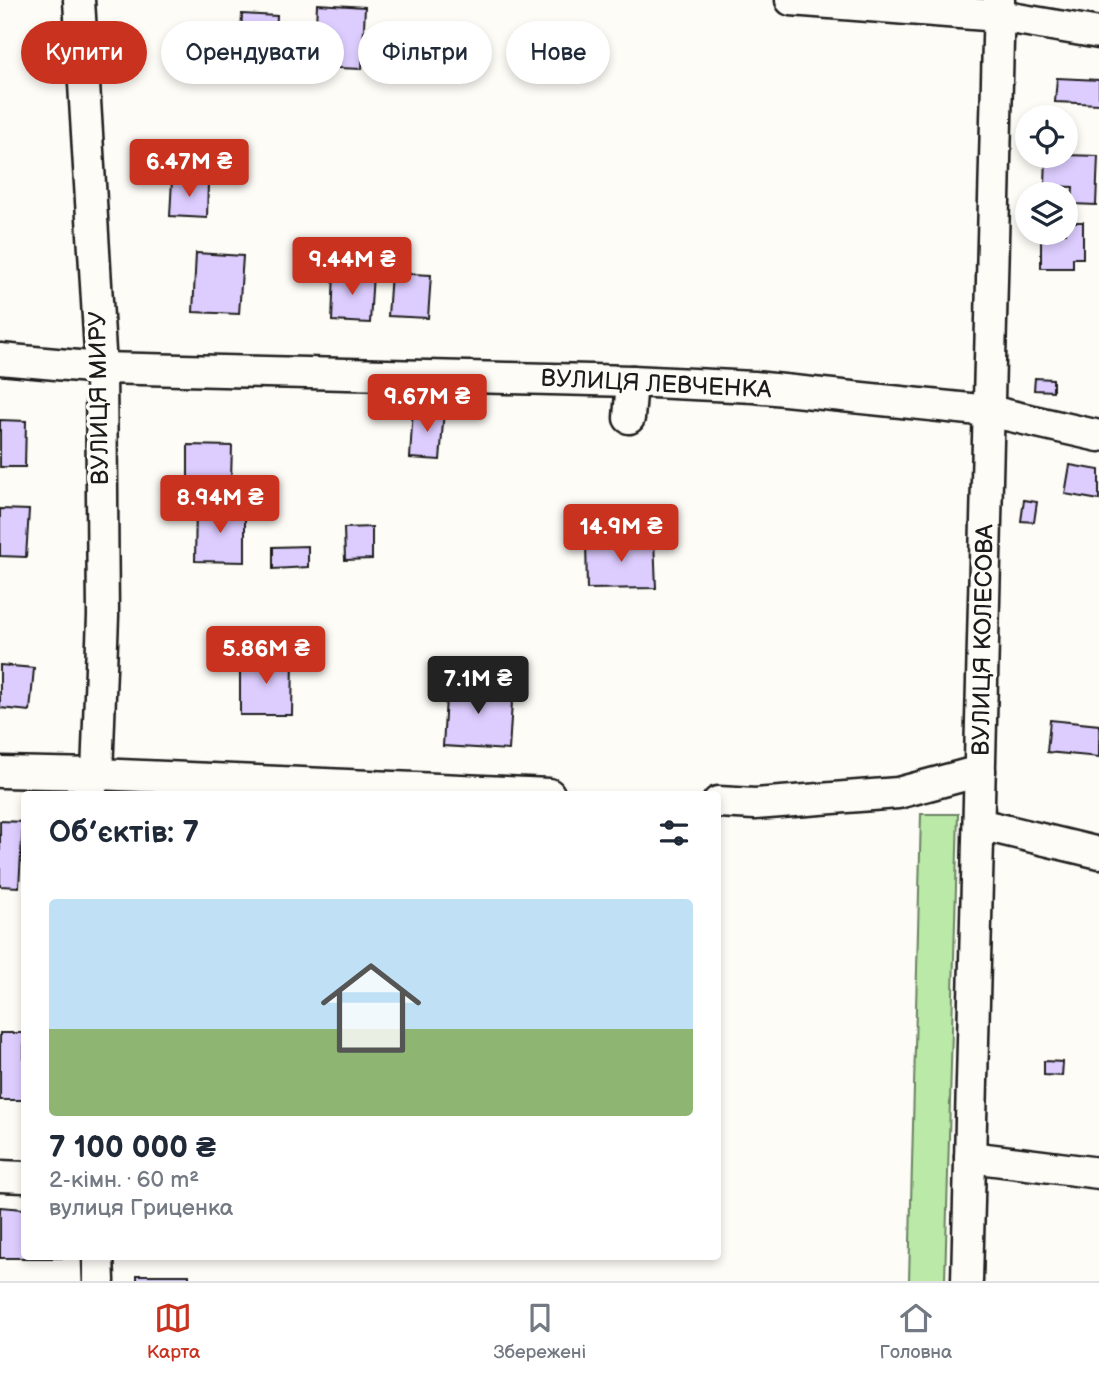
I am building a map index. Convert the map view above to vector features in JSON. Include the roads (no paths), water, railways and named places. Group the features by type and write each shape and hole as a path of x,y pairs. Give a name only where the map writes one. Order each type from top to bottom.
{"street":[{"name":"ВУЛИЦЯ МИРУ","path":"79,0 101,368 103,616 93,784"},
{"path":"791,0 999,8 1099,33"},
{"name":"ВУЛИЦЯ КОЛЕСОВА","path":"967,1281 999,8"},
{"name":"ВУЛИЦЯ ЛЕВЧЕНКА","path":"0,359 101,368 632,381 754,387 989,411 1099,436"},
{"path":"629,418 632,381"},
{"path":"721,802 755,804 898,793 980,771"},
{"path":"0,772 93,784 412,791"},
{"path":"979,824 1099,853"},
{"path":"970,1157 1099,1173"},
{"path":"0,1176 21,1177"},
{"path":"97,1260 99,1281"}]}
